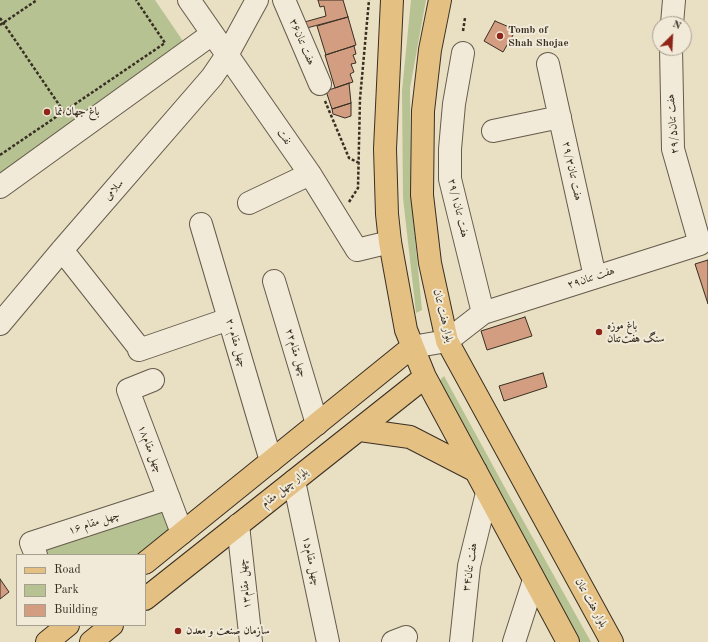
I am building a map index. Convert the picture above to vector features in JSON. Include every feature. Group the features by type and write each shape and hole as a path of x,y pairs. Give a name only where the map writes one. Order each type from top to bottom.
{"main road":[{"path":"392,0 389,23 385,149 387,214 390,242 406,330 425,377 568,642"},
{"name":"بلوار هفت تنان","path":"440,0 430,50 424,104 422,195 430,263 447,341 612,642"},
{"path":"146,562 412,348"},
{"name":"بلوار چهل مقام","path":"146,598 425,377"},
{"path":"360,430 410,437 476,471"},
{"path":"253,476 271,499"},
{"path":"47,642 67,626"},
{"path":"91,642 111,626"}],"street":[{"name":"نفت","path":"188,0 310,174 357,250 390,242"},
{"name":"سلامی","path":"0,324 212,77 227,56 257,0"},
{"name":"هفت تنان۳۶","path":"284,0 320,84"},
{"path":"673,16 674,0"},
{"path":"0,187 212,34"},
{"name":"۲۹/۱هفت تنان","path":"463,53 454,104 450,149 450,179 483,313"},
{"name":"۲۹/۵هفت تنان","path":"671,56 673,149 700,244"},
{"name":"۲۹/۳هفت تنان","path":"548,64 595,277"},
{"path":"493,131 560,117"},
{"path":"249,203 310,174"},
{"name":"چهل مقام۲۰","path":"201,224 271,461"},
{"name":"هفت تنان۲۹","path":"483,313 700,244"},
{"path":"62,250 138,347 229,319"},
{"name":"چهل مقام۲۲","path":"274,281 317,424"},
{"path":"412,348 447,341 483,313"},
{"name":"۱۸چهل مقام","path":"153,380 128,390 182,533"},
{"name":"چهل مقام۱۵","path":"294,481 328,642"},
{"name":"هفت تنان۳۴","path":"461,642 469,566 487,493"},
{"name":"چهل مقام ۱۶","path":"36,554 31,543 169,498"},
{"name":"چهل مقام۱۳","path":"238,525 251,642"},
{"path":"514,642 534,580"}],"path":[{"path":"0,25 37,0"},
{"path":"0,155 165,43 136,0"},
{"path":"335,216 353,198 358,188 360,99 369,0"},
{"path":"0,18 64,112"},
{"path":"463,31 465,18"},
{"path":"320,84 331,118 349,158 359,163"}],"green space":[{"name":"باغ جهان نما","path":"0,0 155,0 187,47 0,177"},
{"path":"411,0 426,0 410,88 411,197 422,310 416,313 403,198 402,91"},
{"path":"444,376 591,642 580,642 439,381"},
{"path":"162,511 170,532 140,554 48,554 46,549"}],"building":[{"path":"318,0 343,0 348,17 303,29 301,23 326,16 324,6 320,7"},
{"path":"348,17 356,45 326,55 317,26"},
{"name":"Tomb of Shah Shojae","path":"495,21 516,30 503,52 484,41"},
{"path":"354,46 356,54 353,55 356,63 351,64 354,72 350,74 353,82 335,88 325,55"},
{"path":"349,83 351,103 332,109 326,91"},
{"path":"351,103 351,116 345,118 333,114 332,109"},
{"path":"708,260 708,304 695,264"},
{"path":"525,317 532,336 487,350 481,331"},
{"path":"543,373 547,387 504,401 499,386"},
{"path":"0,579 9,592 0,599"}],"place":[{"name":"Tomb of Shah Shojae","path":"500,36"},
{"name":"باغ جهان نما","path":"47,112"},
{"name":"باغ‌ موزه سنگ هفت‌تنان","path":"599,332"},
{"name":"سازمان صنعت و معدن","path":"178,631"}]}
